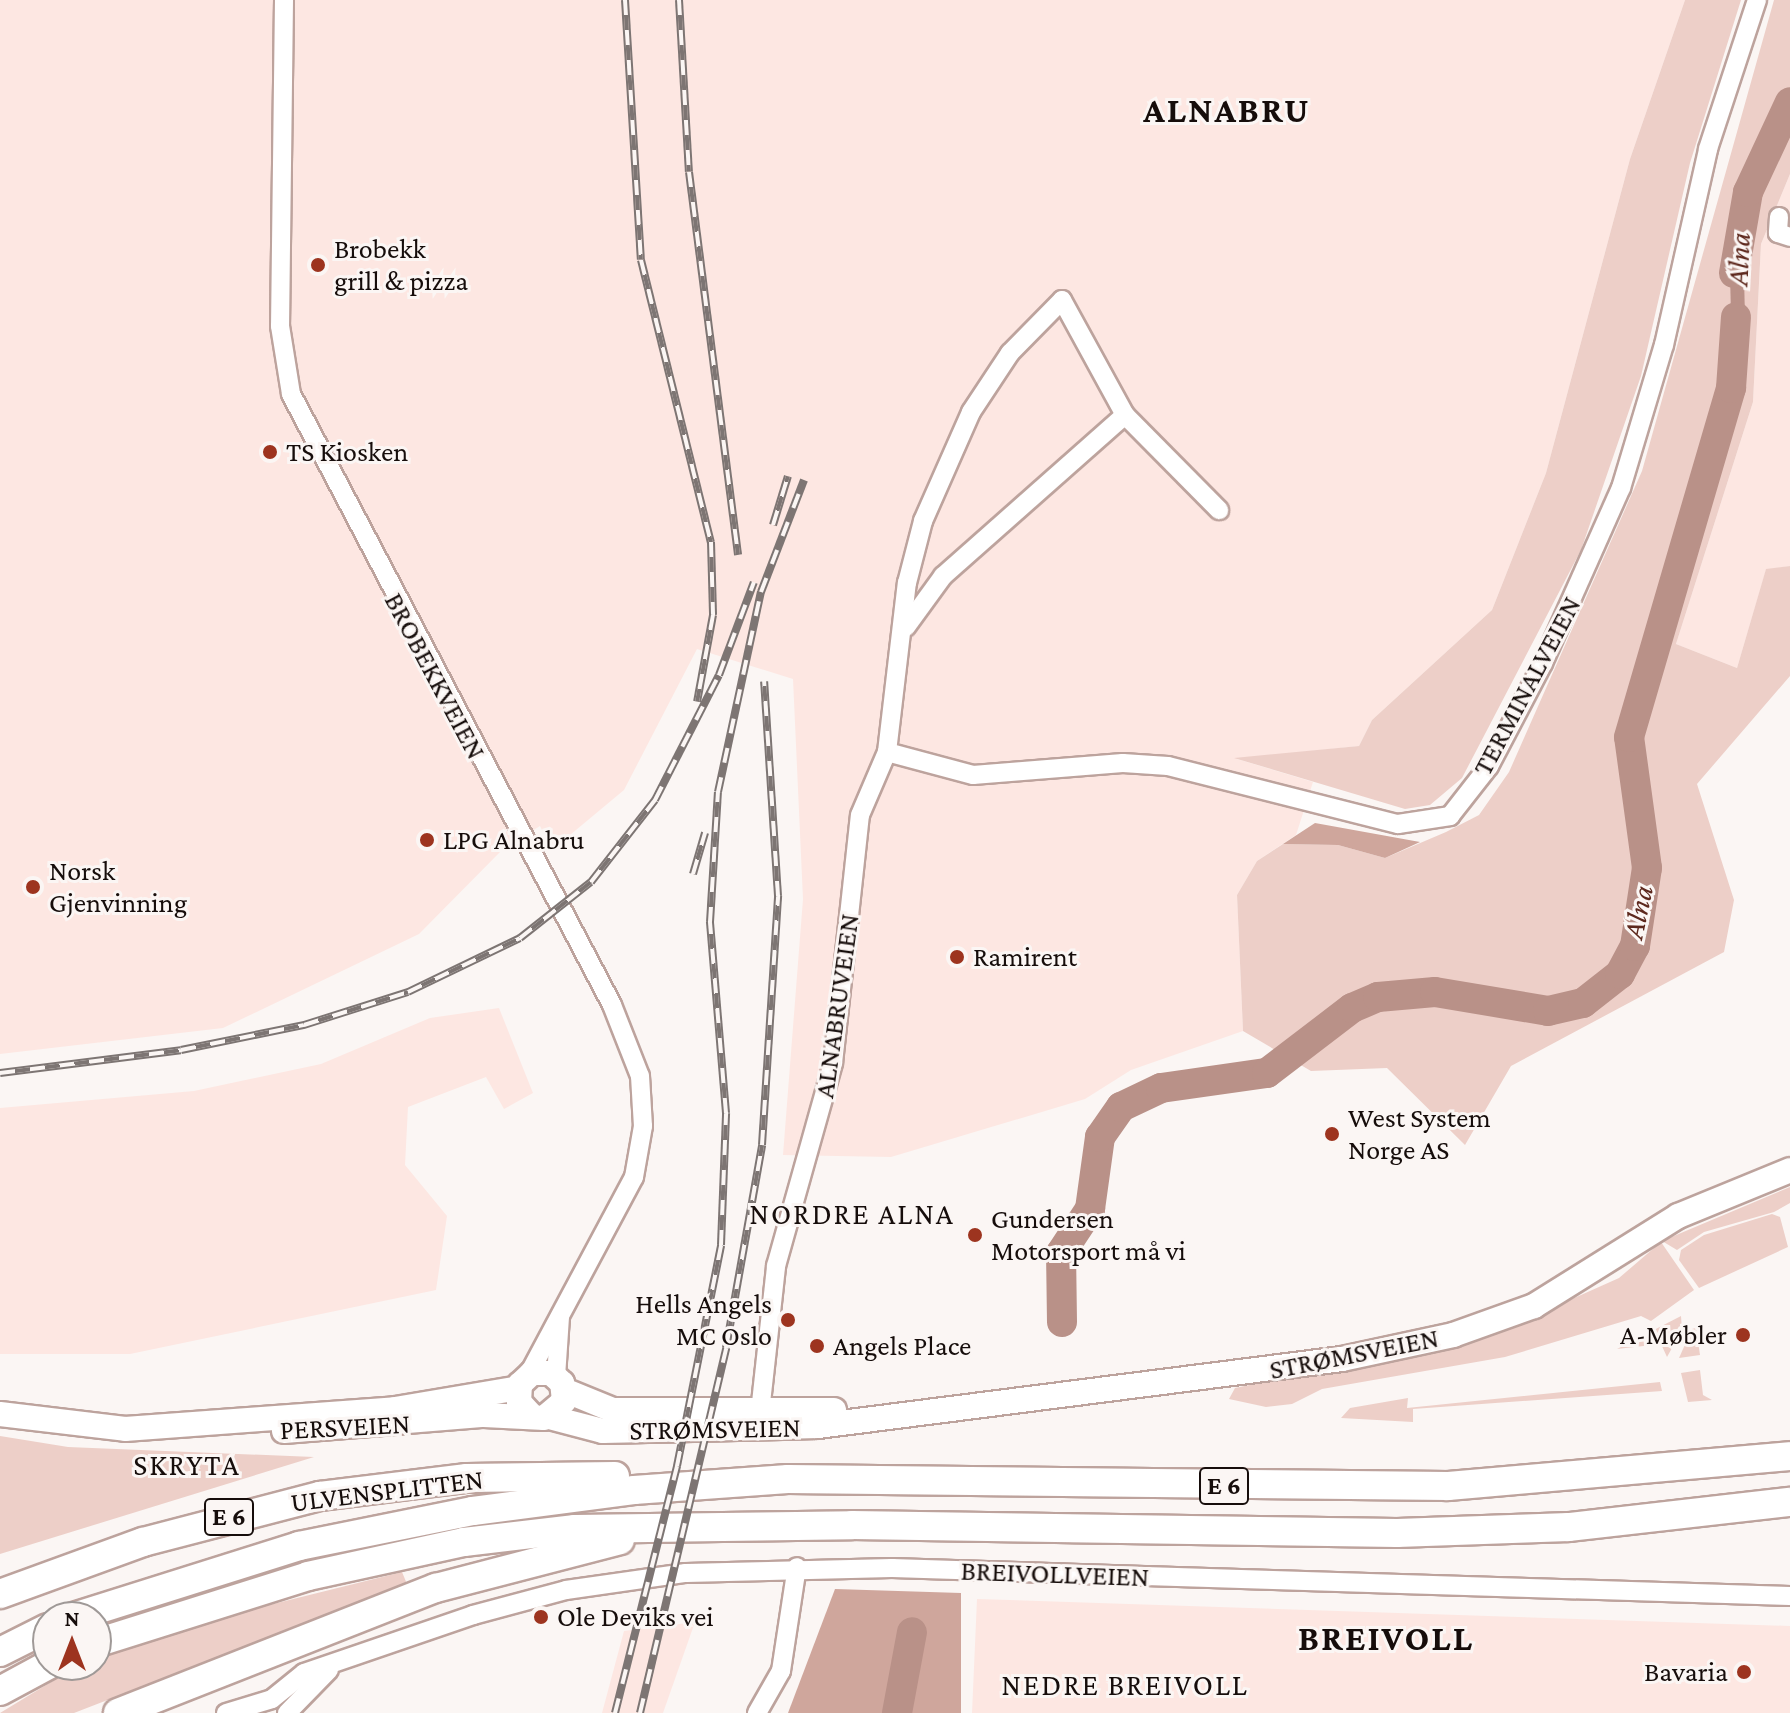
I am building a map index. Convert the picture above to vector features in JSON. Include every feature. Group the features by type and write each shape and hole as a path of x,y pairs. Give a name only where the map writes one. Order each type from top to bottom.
{"highway":[{"name":"E 6","path":"112,1604 234,1562 396,1525 588,1495 788,1479 1419,1486 1660,1472 1790,1456"},
{"name":"ULVENSPLITTEN","path":"0,1594 204,1524 374,1487 531,1476 788,1479"},
{"name":"E 6","path":"112,1638 242,1594 464,1542 575,1529 660,1531 852,1525 1453,1532 1790,1502"},
{"path":"118,1713 436,1588 660,1531"},
{"path":"0,1652 32,1636"},
{"path":"0,1691 32,1674"}],"main road":[{"name":"STRØMSVEIEN","path":"541,1416 603,1431 881,1415 1193,1384 1453,1335 1534,1306 1678,1216 1789,1171"},
{"name":"PERSVEIEN","path":"158,1427 395,1409 523,1383 560,1383"},
{"path":"523,1383 522,1408 541,1416 562,1406 560,1383"},
{"name":"STRØMSVEIEN","path":"560,1383 613,1410 759,1420"},
{"name":"PERSVEIEN","path":"0,1414 77,1427 325,1431 541,1416"}],"street":[{"name":"BROBEKKVEIEN","path":"284,0 280,326 291,394 612,1005 640,1076 643,1126 634,1177 560,1317 532,1355 523,1383"},
{"name":"TERMINALVEIEN","path":"887,752 973,775 1123,763 1168,766 1398,824 1450,816 1489,766 1529,689 1621,488 1664,345 1708,149 1757,0"},
{"path":"1779,217 1778,233 1790,237"},
{"name":"ALNABRUVEIEN","path":"759,1420 778,1254 833,1063 861,809 887,752 905,630 907,583 923,521 971,412 1010,353 1062,300 1125,415 1219,510"},
{"name":"ALNABRUVEIEN","path":"905,630 943,576 1125,415"},
{"name":"BROBEKKVEIEN","path":"560,1317 560,1383"},
{"path":"757,1713 784,1657 797,1567"},
{"name":"BREIVOLLVEIEN","path":"273,1706 297,1677 566,1590 641,1577 797,1567 1790,1596"},
{"name":"BREIVOLLVEIEN","path":"287,1713 334,1665"},
{"path":"226,1713 273,1706"}],"shaded area":[{"path":"0,0 1685,0 1630,159 1546,473 1492,610 1372,720 1359,746 1237,759 1313,782 1296,835 1257,861 1237,895 1243,1031 1131,1070 1085,1099 891,1157 783,1155 803,899 793,679 697,649 624,790 552,850 540,826 503,849 419,934 223,1028 0,1054"},
{"path":"1685,0 1741,0 1690,163 1641,376 1581,550 1462,778 1430,805 1405,809 1234,758 1359,746 1372,720 1492,610 1546,473 1630,159"},
{"path":"1774,0 1790,0 1790,174 1761,244 1753,402 1676,644 1737,668 1766,569 1790,566 1790,676 1697,784 1734,900 1724,952 1511,1066 1465,1145 1387,1068 1311,1071 1243,1031 1237,895 1257,861 1283,844 1338,845 1385,858 1446,832 1479,815 1509,772 1642,471"},
{"path":"1790,174 1790,566 1766,570 1737,668 1676,644 1753,402 1761,244"},
{"path":"1315,823 1420,842 1385,858 1338,845 1283,844"},
{"path":"499,1008 533,1093 504,1109 486,1077 408,1107 405,1165 447,1216 436,1290 130,1354 0,1354 0,1108 194,1091 321,1064 430,1018"},
{"path":"1790,1187 1790,1203 1774,1212 1704,1232 1677,1250 1662,1241"},
{"path":"1772,1214 1780,1217 1788,1247 1699,1288 1679,1260 1681,1250 1704,1235"},
{"path":"1661,1242 1694,1290 1651,1321 1641,1316 1505,1357 1322,1389 1292,1404 1266,1407 1229,1399 1235,1388 1496,1333 1619,1278"},
{"path":"1681,1316 1682,1330 1667,1357 1661,1344 1617,1349"},
{"path":"1696,1328 1700,1355 1679,1358 1692,1329"},
{"path":"1700,1370 1703,1395 1712,1400 1688,1402 1681,1373"},
{"path":"1660,1382 1662,1391 1413,1409 1413,1422 1341,1418 1350,1408 1408,1398 1407,1408"},
{"path":"0,1436 68,1447 314,1457 0,1554"},
{"path":"402,1572 407,1584 74,1713 0,1713 53,1681 112,1681 112,1652 173,1629"},
{"path":"835,1589 961,1593 961,1713 788,1713"},
{"path":"977,1599 1790,1626 1790,1713 972,1713"},
{"path":"695,1622 663,1713 602,1713 624,1631"}],"water":[{"name":"Alna","path":"1729,233 1743,236 1746,358 1732,356"}],"waterway":[{"path":"1734,273 1748,192 1790,102"},
{"name":"Alna","path":"1062,1322 1061,1253 1090,1209 1100,1137 1121,1107 1161,1088 1267,1073 1352,1008 1378,997 1435,992 1548,1011 1583,1003 1620,974 1635,946 1647,868 1629,737 1731,388 1736,317"},
{"name":"Alna","path":"897,1713 912,1632"}],"railway":[{"path":"625,0 641,260 711,542 713,615 697,702"},
{"path":"679,0 689,172 738,555"},
{"path":"773,525 788,476"},
{"path":"615,1713 677,1466 721,1245 726,1113 710,922 718,792 761,592 804,480"},
{"path":"0,1073 181,1050 304,1025 408,992 520,938 591,882 655,800 719,675 754,582"},
{"path":"640,1713 726,1348 762,1145 778,896 764,681"},
{"path":"693,874 705,833"}],"place":[{"name":"Brobekk grill & pizza","path":"318,265"},
{"name":"TS Kiosken","path":"270,452"},
{"name":"LPG Alnabru","path":"427,840"},
{"name":"Norsk Gjenvinning","path":"33,887"},
{"name":"Ramirent","path":"957,957"},
{"name":"West System Norge AS","path":"1332,1134"},
{"name":"Gundersen Motorsport må vi","path":"975,1235"},
{"name":"Hells Angels MC Oslo","path":"788,1320"},
{"name":"A-Møbler","path":"1743,1335"},
{"name":"Angels Place","path":"817,1346"},
{"name":"Ole Deviks vei","path":"541,1617"},
{"name":"Bavaria","path":"1744,1672"}],"district":[{"name":"ALNABRU","path":"1227,111"},
{"name":"NORDRE ALNA","path":"852,1214"},
{"name":"SKRYTA","path":"187,1465"},
{"name":"BREIVOLL","path":"1386,1639"},
{"name":"NEDRE BREIVOLL","path":"1125,1685"}]}
